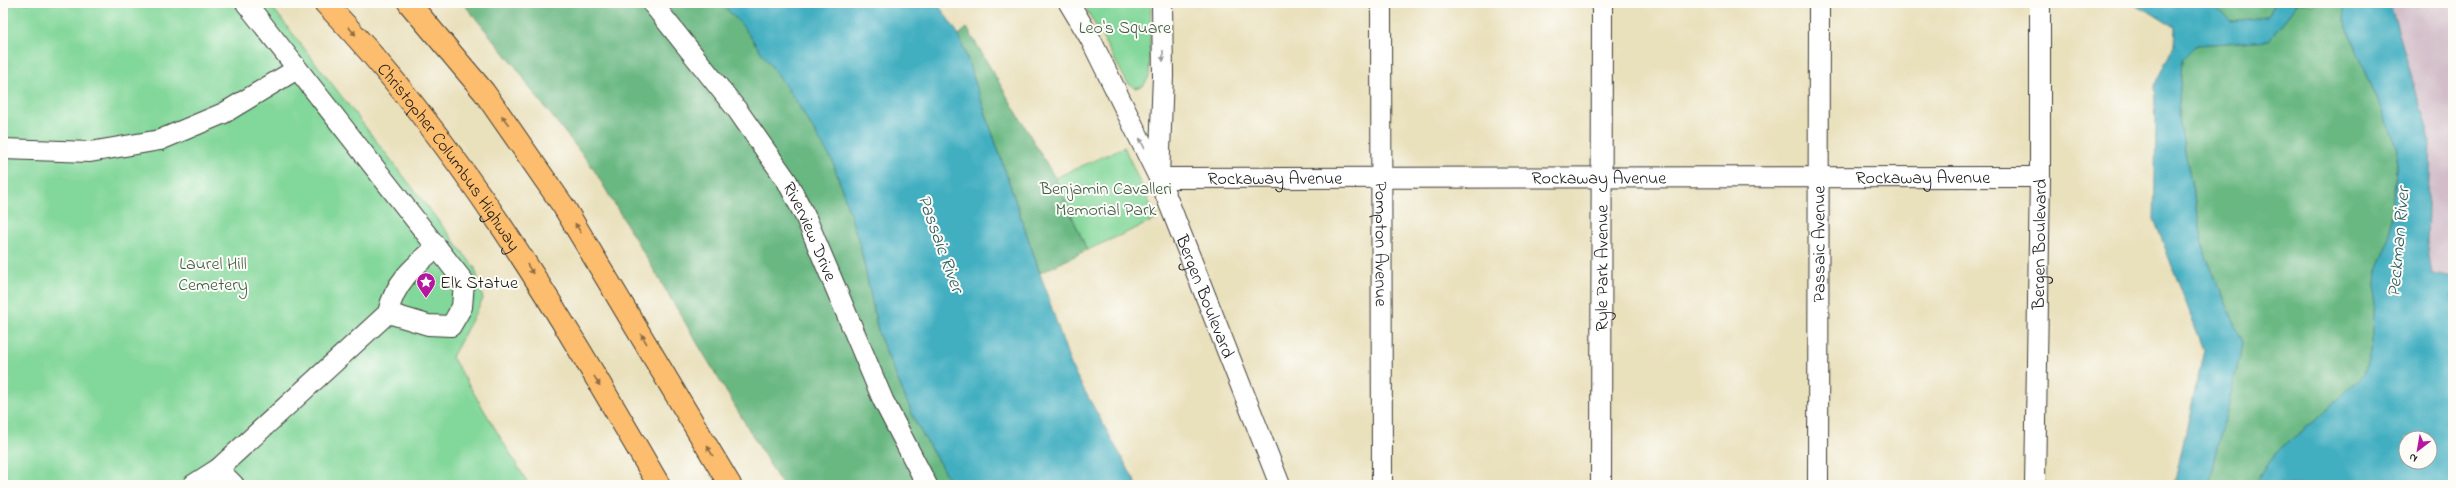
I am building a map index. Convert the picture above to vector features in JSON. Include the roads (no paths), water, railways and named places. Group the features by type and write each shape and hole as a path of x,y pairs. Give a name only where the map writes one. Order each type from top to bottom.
{"highway":[{"name":"Christopher Columbus Highway","path":"325,3 393,78 431,125 472,181 545,292 659,485"},
{"path":"409,3 484,92 564,206 730,485"}],"street":[{"path":"246,3 464,282 462,307 451,326 428,325 388,313"},
{"name":"Riverview Drive","path":"652,3 738,111 787,181 806,218 883,400 927,485"},
{"name":"Bergen Boulevard","path":"1069,3 1090,38 1159,178 1280,485"},
{"path":"1159,178 1163,76 1162,3"},
{"name":"Pompton Avenue","path":"1381,3 1380,177 1382,485"},
{"name":"Ryle Park Avenue","path":"1601,485 1602,3"},
{"name":"Passaic Avenue","path":"1818,485 1819,3"},
{"name":"Bergen Boulevard","path":"2035,485 2040,177 2040,3"},
{"path":"3,149 90,152 160,140 224,113 297,69"},
{"name":"Rockaway Avenue","path":"1159,178 2040,177"},
{"path":"193,485 218,469 388,313 391,297 409,270 436,246"},
{"path":"218,469 234,485"}],"water":[{"name":"Passaic River","path":"721,3 937,3 959,35 1072,368 1137,485 952,485 916,423 879,335 860,245 833,162 794,98 742,25"},
{"path":"2129,3 2210,3 2231,21 2267,17 2274,3 2298,3 2269,40 2197,45 2182,60 2178,114 2205,254 2243,343 2209,485 2174,485 2204,350 2154,219 2156,125 2154,86 2174,45 2175,27 2148,10"},
{"name":"Peckman River","path":"2343,3 2390,3 2430,139 2427,242 2432,274 2453,278 2453,485 2255,485 2276,452 2322,415 2364,374 2372,344 2377,271 2389,242 2398,149 2344,20"}],"place":[{"name":"Elk Statue","path":"426,299"}],"park label":[{"name":"Leo's Square","path":"1125,27"},
{"name":"Benjamin Cavalleri Memorial Park","path":"1106,198"},
{"name":"Laurel Hill Cemetery","path":"213,273"}]}
